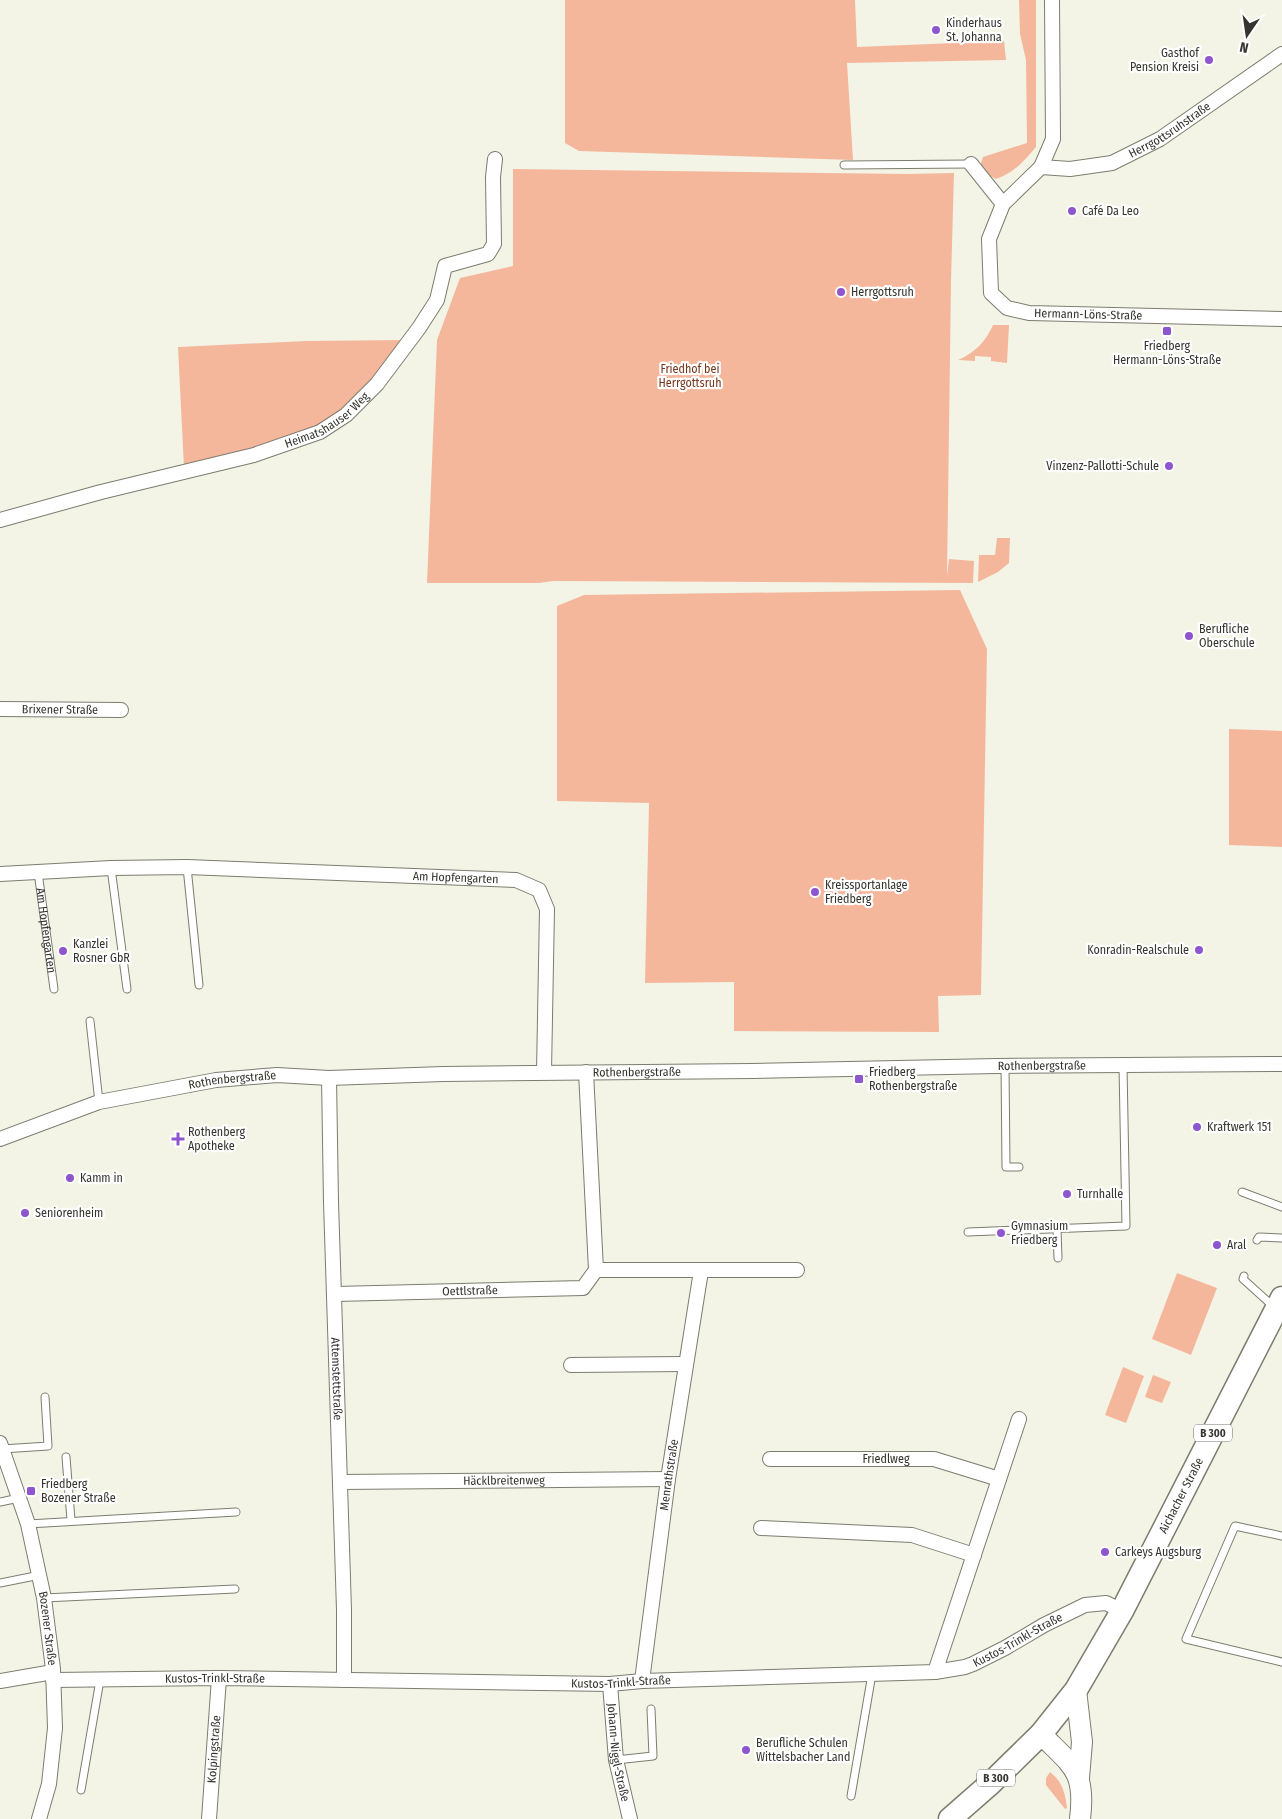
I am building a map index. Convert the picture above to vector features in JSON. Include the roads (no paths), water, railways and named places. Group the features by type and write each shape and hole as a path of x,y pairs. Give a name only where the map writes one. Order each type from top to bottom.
{"main road":[{"name":"Aichacher Straße","path":"950,1819 1041,1734 1076,1690 1122,1611 1278,1311"},
{"path":"1076,1690 1082,1742 1079,1778 1082,1799 1080,1819"},
{"path":"1041,1734 1074,1768 1079,1778"}],"street":[{"path":"971,164 1003,204 1041,167 1053,140 1052,0"},
{"name":"Herrgottsruhstraße","path":"1041,167 1070,169 1112,163 1160,139 1282,54"},
{"name":"Heimatshauser Weg","path":"0,520 101,492 254,455 320,432 346,415 377,384 419,328 437,300 445,266 488,254 494,244 493,177 495,159"},
{"name":"Hermann-Löns-Straße","path":"1003,204 989,239 991,293 1007,308 1028,313 1282,319"},
{"name":"Brixener Straße","path":"0,709 121,710"},
{"name":"Am Hopfengarten","path":"0,874 111,868 187,867 516,880 539,890 547,909 544,1072"},
{"name":"Rothenbergstraße","path":"0,1139 99,1102 216,1080 277,1075 329,1078 544,1072 1282,1064"},
{"path":"586,1072 596,1270 797,1270"},
{"name":"Attemstettstraße","path":"329,1078 344,1680"},
{"name":"Oettlstraße","path":"335,1294 583,1288 596,1270"},
{"name":"Menrathstraße","path":"642,1681 668,1479 701,1271"},
{"path":"571,1365 685,1364"},
{"path":"935,1672 1019,1418"},
{"name":"Bozener Straße","path":"1,1446 28,1524 40,1575 53,1676 55,1728 48,1784 38,1819"},
{"name":"Friedlweg","path":"770,1459 934,1459 999,1479"},
{"name":"Häcklbreitenweg","path":"340,1482 668,1479"},
{"path":"761,1528 912,1535 974,1555"},
{"name":"Kustos-Trinkl-Straße","path":"0,1681 53,1676 100,1680 218,1678 610,1684 642,1681 935,1672 972,1664 1085,1605 1106,1603 1122,1611"},
{"name":"Kolpingstraße","path":"209,1819 218,1678"},
{"name":"Johann-Niggl-Straße","path":"610,1684 616,1760 630,1819"}],"lane":[{"path":"844,165 971,164"},
{"path":"187,867 199,985"},
{"path":"111,868 126,989"},
{"name":"Am Hopfengarten","path":"38,872 54,988"},
{"path":"90,1021 99,1102"},
{"path":"1005,1066 1006,1167 1019,1167"},
{"path":"968,1232 1126,1226 1124,1066"},
{"path":"1242,1192 1282,1207"},
{"path":"1057,1228 1058,1258"},
{"path":"1257,1240 1259,1237 1282,1238"},
{"path":"1244,1276 1243,1279 1278,1311"},
{"path":"1,1446 48,1446 45,1397"},
{"path":"66,1456 71,1520"},
{"path":"0,1502 20,1498"},
{"path":"28,1524 71,1520 236,1512"},
{"path":"1282,1536 1235,1526 1186,1638 1282,1662"},
{"path":"0,1583 40,1575"},
{"path":"44,1598 235,1589"},
{"path":"851,1796 872,1674"},
{"path":"82,1790 100,1680"},
{"path":"616,1760 653,1756 651,1709"}],"place":[{"name":"Kinderhaus St. Johanna","path":"936,30"},
{"name":"Gasthof Pension Kreisi","path":"1209,60"},
{"name":"Café Da Leo","path":"1072,211"},
{"name":"Herrgottsruh","path":"841,292"},
{"name":"Friedberg Hermann-Löns-Straße","path":"1167,331"},
{"name":"Vinzenz-Pallotti-Schule","path":"1169,466"},
{"name":"Berufliche Oberschule","path":"1189,636"},
{"name":"Kreissportanlage Friedberg","path":"815,892"},
{"name":"Konradin-Realschule","path":"1199,950"},
{"name":"Kanzlei Rosner GbR","path":"63,951"},
{"name":"Friedberg Rothenbergstraße","path":"859,1079"},
{"name":"Kraftwerk 151","path":"1197,1127"},
{"name":"Rothenberg Apotheke","path":"178,1139"},
{"name":"Kamm in","path":"70,1178"},
{"name":"Turnhalle","path":"1067,1194"},
{"name":"Seniorenheim","path":"25,1213"},
{"name":"Gymnasium Friedberg","path":"1001,1233"},
{"name":"Aral","path":"1217,1245"},
{"name":"Friedberg Bozener Straße","path":"31,1491"},
{"name":"Carkeys Augsburg","path":"1105,1552"},
{"name":"Berufliche Schulen Wittelsbacher Land","path":"746,1750"}],"park label":[{"name":"Friedhof bei Herrgottsruh","path":"690,376"}]}
